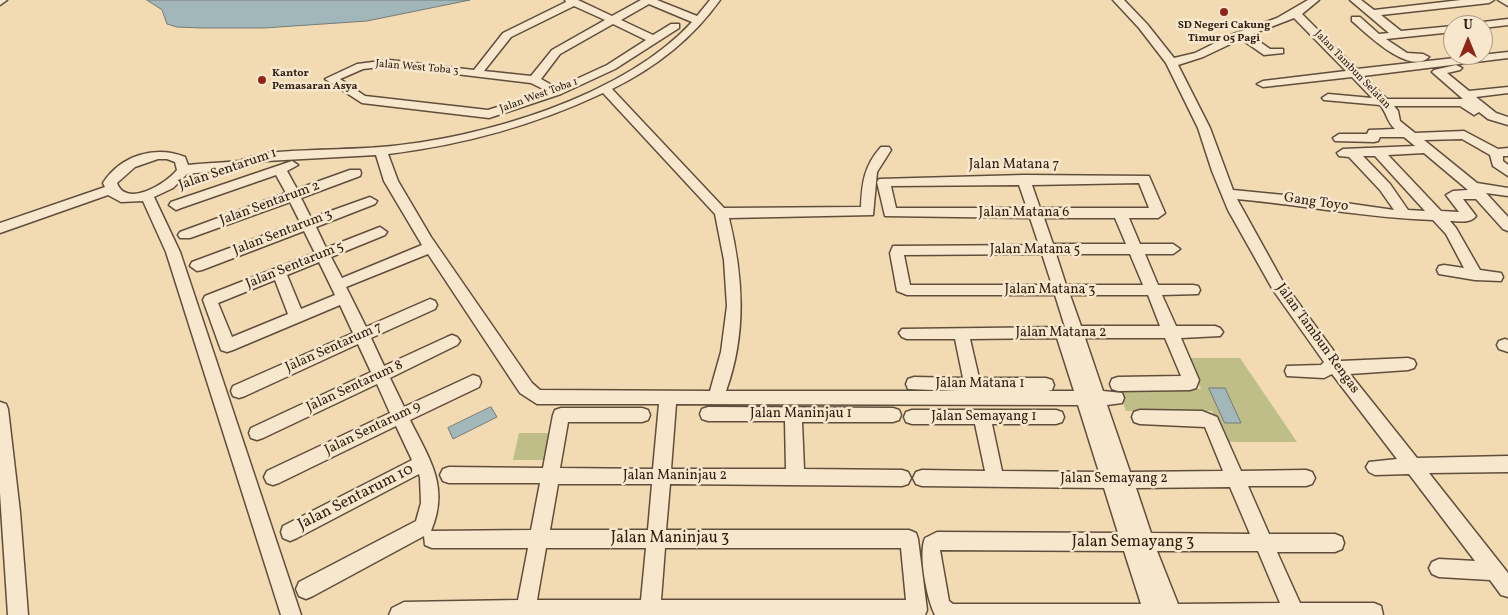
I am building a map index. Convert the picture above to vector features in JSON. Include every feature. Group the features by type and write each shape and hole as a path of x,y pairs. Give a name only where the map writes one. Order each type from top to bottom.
{"street":[{"path":"534,80 556,52 648,0 701,19"},
{"path":"661,0 701,19"},
{"path":"183,170 251,163 264,157 381,151 428,145 475,135 542,114 605,89 640,70 675,44 701,19 715,0"},
{"name":"Jalan Tambun Rengas","path":"1118,0 1174,62 1235,194 1254,246 1278,286 1419,466 1508,588"},
{"path":"1174,62 1243,34 1275,24 1314,0"},
{"path":"1356,0 1398,35"},
{"path":"1372,12 1489,0"},
{"path":"1503,0 1508,3"},
{"name":"Jalan West Toba 3","path":"476,74 507,35 572,1 612,21"},
{"name":"Jalan Tambun Selatan","path":"1295,13 1392,111 1394,122 1476,191 1508,226"},
{"path":"1356,19 1406,58 1443,55"},
{"path":"612,21 656,40"},
{"path":"1493,24 1508,22"},
{"name":"Jalan West Toba 1","path":"331,79 362,99 490,114 556,92 611,68 675,26"},
{"path":"1368,28 1387,26"},
{"path":"1378,37 1443,29"},
{"path":"1243,34 1268,53 1279,52"},
{"path":"1493,49 1508,47"},
{"path":"1263,84 1508,55"},
{"name":"Jalan West Toba 3","path":"331,79 375,63 534,80 556,92"},
{"path":"1508,63 1439,70 1439,75 1492,116 1508,121"},
{"path":"605,89 721,213 732,252 735,310 729,354 715,398"},
{"path":"1465,95 1508,90"},
{"path":"1328,98 1383,102 1463,102 1487,123 1508,128"},
{"path":"1374,123 1383,133"},
{"path":"1339,138 1374,138 1372,133 1464,135 1502,152 1497,163 1508,172"},
{"path":"1404,214 1384,187 1348,153 1425,149"},
{"path":"721,213 868,212 869,178 872,165 885,150"},
{"path":"381,151 391,181 428,243 526,388 537,397 1090,398 1117,391 1190,383 1171,332 1120,213"},
{"path":"1378,152 1404,183 1438,216 1460,245 1475,275"},
{"path":"158,155 176,157 183,165 180,176 167,188 147,196 124,197 115,194 110,189 110,183 114,175 122,168 145,157 158,155"},
{"name":"Jalan Sentarum 1","path":"176,205 286,167 293,195"},
{"path":"1366,168 1391,168"},
{"name":"Jalan Sentarum 2","path":"185,235 355,173"},
{"name":"Jalan Matana 7","path":"890,213 885,181 1144,179 1158,213"},
{"path":"1020,180 1137,543 1154,615 1374,613"},
{"path":"1370,189 1404,183"},
{"path":"0,228 110,189"},
{"path":"1476,191 1508,192"},
{"name":"Gang Toyo","path":"1235,194 1404,214 1469,216 1452,195 1476,191"},
{"path":"293,195 429,478 432,496 427,533 306,589"},
{"path":"147,196 173,252 291,615"},
{"name":"Jalan Sentarum 3","path":"197,266 370,201"},
{"name":"Jalan Matana 6","path":"890,213 1158,213"},
{"name":"Jalan Sentarum 5","path":"297,316 227,346 210,300 380,232"},
{"path":"279,272 297,316 338,286 428,243"},
{"name":"Jalan Matana 5","path":"907,290 902,286 898,250 1173,249"},
{"path":"1444,270 1475,275 1508,274"},
{"name":"Jalan Matana 3","path":"907,290 1193,290"},
{"name":"Jalan Sentarum 7","path":"239,391 430,305"},
{"name":"Jalan Matana 2","path":"907,333 1215,332"},
{"path":"960,333 972,384"},
{"name":"Jalan Sentarum 8","path":"257,433 452,341"},
{"path":"1293,371 1324,372 1340,366 1408,364"},
{"name":"Jalan Sentarum 9","path":"274,477 473,382"},
{"name":"Jalan Matana 1","path":"914,384 1046,384"},
{"path":"399,615 404,612 655,612 672,398"},
{"path":"0,409 6,515 18,615"},
{"path":"526,612 561,414 642,415"},
{"name":"Jalan Maninjau 1","path":"708,414 893,414"},
{"path":"793,414 795,477"},
{"name":"Jalan Semayang 1","path":"912,417 1056,417"},
{"path":"982,417 995,478"},
{"path":"1140,417 1207,419 1236,479 1295,614"},
{"name":"Jalan Sentarum 10","path":"290,532 422,464"},
{"path":"1374,467 1508,464"},
{"name":"Jalan Maninjau 2","path":"449,475 902,478"},
{"name":"Jalan Semayang 2","path":"922,478 1117,480 1306,478"},
{"name":"Jalan Maninjau 3","path":"427,533 539,539 909,539 917,610 655,612"},
{"name":"Jalan Semayang 3","path":"1154,615 952,614 944,611 940,604 931,550 932,544 937,541 1335,543"},
{"path":"1137,543 1172,615"},
{"path":"1439,568 1495,571"}],"shaded area":[{"path":"147,0 470,0 367,21 264,28 202,28 177,27 167,24 162,10"},
{"path":"1187,358 1240,358 1297,442 1226,442 1212,411 1126,411 1118,389 1201,389"},
{"path":"1209,388 1225,388 1241,423 1225,423"},
{"path":"491,407 497,417 453,439 448,428"},
{"path":"519,433 550,433 545,460 513,460"}],"place":[{"name":"SD Negeri Cakung Timur 05 Pagi","path":"1224,12"},
{"name":"Kantor Pemasaran Asya","path":"262,80"}]}
